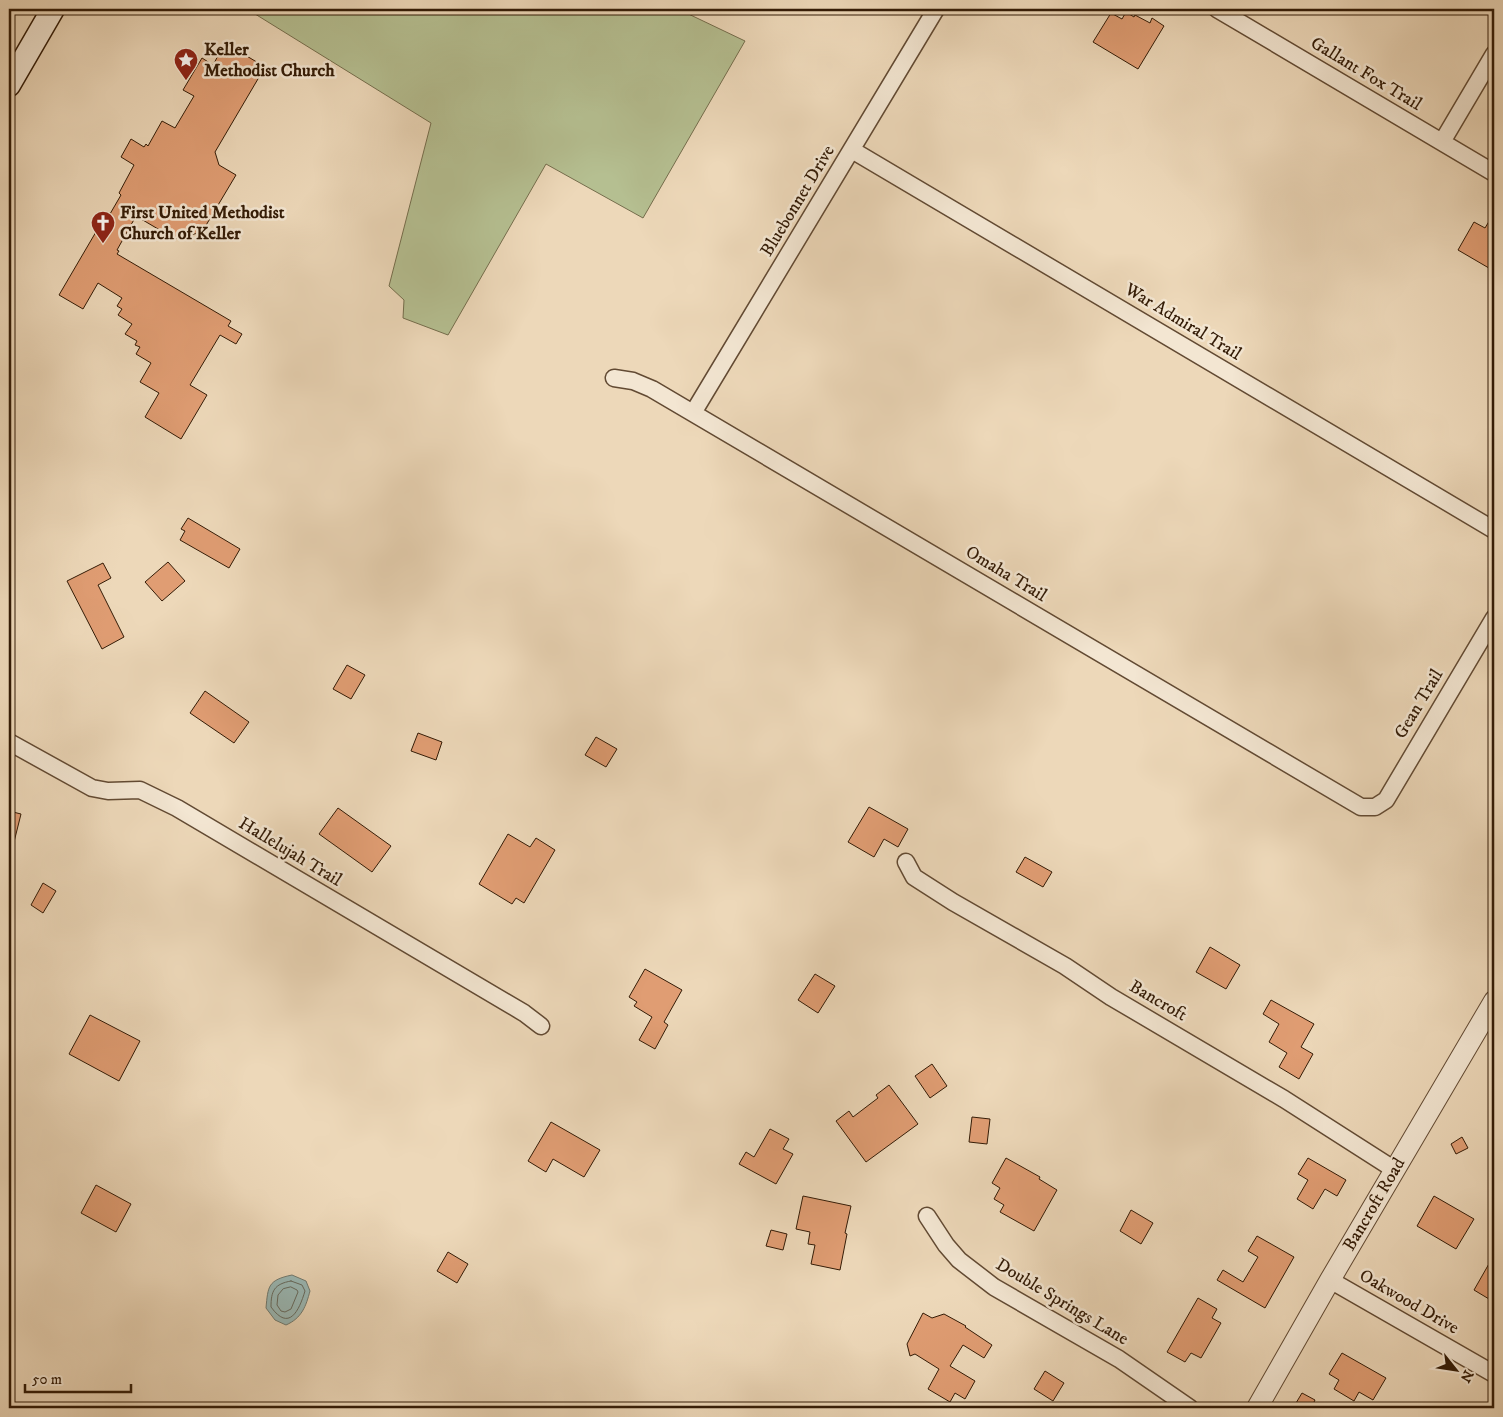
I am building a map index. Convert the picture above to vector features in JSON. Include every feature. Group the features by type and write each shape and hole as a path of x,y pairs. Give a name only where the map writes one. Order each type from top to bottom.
{"main road":[{"path":"9,85 53,9"}],"street":[{"name":"Bluebonnet Drive","path":"693,413 936,9"},
{"name":"Gallant Fox Trail","path":"1217,9 1494,173"},
{"path":"1442,142 1494,54"},
{"name":"War Admiral Trail","path":"852,150 1494,530"},
{"name":"Omaha Trail","path":"614,378 644,385 1361,807 1375,807"},
{"name":"Gean Trail","path":"1375,807 1386,800 1494,618"},
{"name":"Hallelujah Trail","path":"9,742 92,788 108,791 140,790 177,808 524,1013 541,1026"},
{"name":"Bancroft","path":"906,862 914,877 953,902 1065,966 1111,997 1268,1090 1395,1170"},
{"name":"Bancroft Road","path":"1257,1408 1494,1001"},
{"name":"Double Springs Lane","path":"927,1216 946,1245 959,1260 994,1287 1119,1359 1190,1408"},
{"name":"Oakwood Drive","path":"1330,1280 1494,1374"}],"green space":[{"path":"247,9 678,9 745,41 643,218 546,164 448,335 403,318 404,300 389,286 431,123"}],"water":[{"path":"292,1275 306,1281 310,1291 300,1315 286,1325 275,1320 266,1308 271,1285 278,1279"}],"building":[{"path":"1126,12 1150,23 1152,18 1164,26 1138,69 1093,42 1111,13 1122,19"},
{"name":"First United Methodist Church of Keller","path":"225,43 265,67 215,152 219,165 236,175 202,232 175,239 136,216 117,250 119,251 117,254 231,321 228,326 242,334 236,344 220,335 190,385 207,395 181,439 145,417 159,393 140,382 151,363 136,354 140,347 135,345 137,341 125,334 132,324 118,315 122,309 117,306 122,298 98,283 83,309 59,295 100,225 103,226 121,195 119,193 134,165 121,157 131,139 144,147 146,144 148,146 162,121 175,128 194,96 183,90 202,58 213,65"},
{"path":"1494,213 1494,271 1458,250 1474,222 1485,228"},
{"path":"188,518 240,549 229,568 180,540 185,531 181,529"},
{"path":"168,562 185,581 162,601 145,582"},
{"path":"103,563 111,578 98,585 124,637 102,649 67,581"},
{"path":"347,665 365,675 351,699 333,689"},
{"path":"205,691 249,722 234,743 190,713"},
{"path":"418,733 442,742 436,760 411,751"},
{"path":"596,737 617,749 606,767 585,755"},
{"path":"869,807 908,829 898,847 884,839 874,857 848,842"},
{"path":"338,808 391,846 372,872 319,834"},
{"path":"9,811 21,814 13,846 9,845"},
{"path":"508,834 530,847 536,838 555,850 524,903 516,898 512,904 479,884"},
{"path":"1025,857 1052,872 1043,887 1016,872"},
{"path":"43,883 56,891 43,913 31,905"},
{"path":"1210,947 1240,965 1226,989 1196,972"},
{"path":"645,969 682,990 664,1022 668,1025 655,1049 639,1040 652,1017 634,1006 637,1002 629,997"},
{"path":"815,974 835,986 818,1013 798,1000"},
{"path":"1271,1000 1314,1024 1301,1047 1313,1054 1299,1079 1279,1067 1287,1053 1269,1042 1279,1024 1263,1014"},
{"path":"90,1015 140,1041 119,1081 69,1054"},
{"path":"932,1064 947,1086 930,1098 915,1076"},
{"path":"889,1085 918,1124 866,1162 836,1121 849,1111 853,1117 878,1098 876,1095"},
{"path":"972,1117 990,1119 987,1144 969,1142"},
{"path":"551,1122 600,1150 584,1177 553,1159 546,1172 528,1161"},
{"path":"770,1129 789,1139 783,1149 793,1154 776,1184 739,1164 746,1152 754,1157"},
{"path":"1462,1137 1468,1148 1456,1154 1451,1144"},
{"path":"1006,1158 1040,1177 1039,1179 1057,1190 1034,1231 1000,1212 1004,1205 994,1199 1000,1188 992,1183"},
{"path":"1308,1158 1346,1180 1337,1196 1325,1189 1313,1209 1297,1199 1308,1180 1298,1174"},
{"path":"96,1185 131,1204 116,1232 81,1213"},
{"path":"803,1196 851,1206 840,1270 811,1264 815,1245 808,1244 810,1232 796,1229"},
{"path":"1434,1196 1474,1219 1456,1249 1417,1226"},
{"path":"1131,1210 1153,1223 1141,1244 1120,1231"},
{"path":"771,1230 787,1234 783,1250 766,1246"},
{"path":"1257,1236 1294,1257 1265,1308 1217,1280 1223,1270 1243,1282 1258,1257 1248,1251"},
{"path":"448,1252 468,1264 457,1283 437,1271"},
{"path":"1494,1255 1494,1302 1474,1290"},
{"path":"1198,1298 1217,1309 1212,1318 1221,1323 1201,1358 1191,1353 1185,1362 1167,1352"},
{"path":"923,1313 932,1318 944,1314 966,1326 992,1345 984,1358 963,1345 950,1366 975,1381 965,1399 955,1393 950,1402 928,1389 939,1369 915,1354 910,1356 907,1344"},
{"path":"1342,1353 1386,1378 1373,1400 1359,1392 1354,1401 1334,1389 1339,1380 1329,1374"},
{"path":"1045,1371 1064,1383 1053,1401 1034,1389"},
{"path":"1302,1393 1315,1400 1311,1408 1293,1408"}],"place":[{"name":"Keller Methodist Church","path":"186,81"},
{"name":"First United Methodist Church of Keller","path":"103,244"}]}
